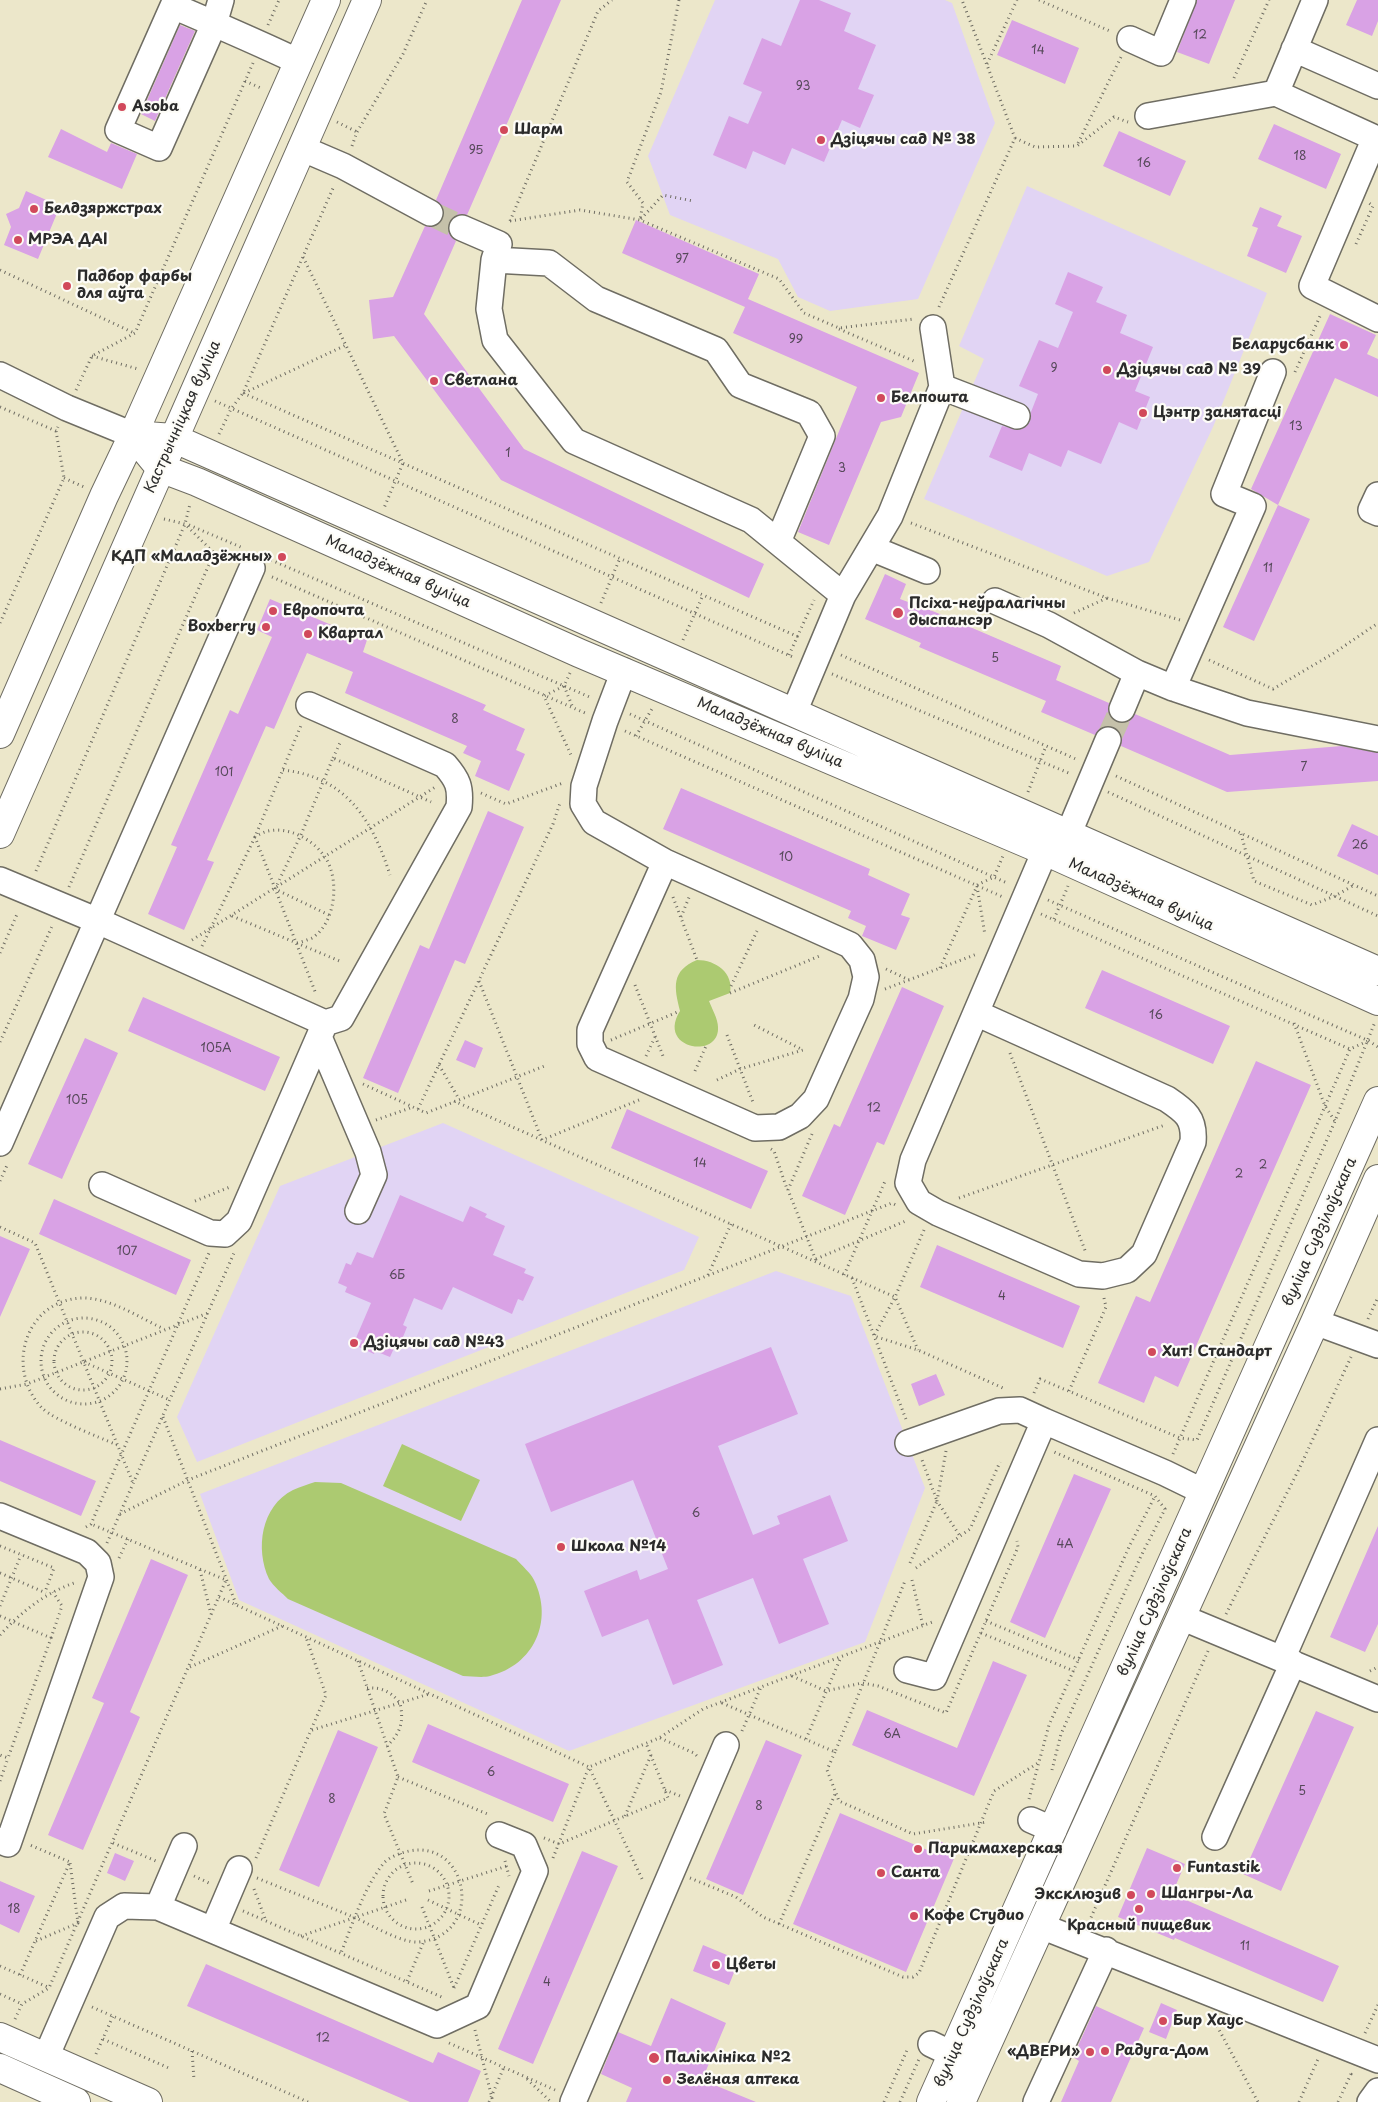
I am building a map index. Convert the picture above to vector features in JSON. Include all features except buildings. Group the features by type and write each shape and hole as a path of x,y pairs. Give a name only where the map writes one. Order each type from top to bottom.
{"main road":[{"path":"0,734 104,496 160,375 326,0"},
{"name":"Кастрычніцкая вуліца","path":"0,834 367,0"},
{"path":"133,435 160,468"},
{"name":"Маладзёжная вуліца","path":"133,435 173,438 592,625 794,712 1378,971"},
{"name":"Маладзёжная вуліца","path":"160,468 196,482 624,671 1045,852 1378,1001"},
{"name":"вуліца Судзілоўскага","path":"932,2102 928,2050 1037,1819 1204,1492 1378,1101"},
{"name":"вуліца Судзілоўскага","path":"961,2102 1315,1322 1378,1178"},
{"path":"3,2038 148,2102"},
{"path":"0,2068 76,2102"}],"street":[{"path":"221,0 214,24 159,148 118,130 172,6 214,24 260,43 298,62"},
{"path":"1130,39 1161,53 1182,0"},
{"path":"1276,94 1315,0"},
{"path":"1294,48 1378,86"},
{"path":"1148,116 1276,94 1377,139 1312,286 1378,319"},
{"path":"301,148 343,166 430,213"},
{"path":"462,228 497,252 549,263 596,299 716,350 740,385 809,413 822,436 778,542"},
{"path":"497,252 489,309 495,340 574,441 751,520 835,590"},
{"path":"794,712 835,590 871,548 890,516 942,387 928,321"},
{"path":"1173,688 1253,506 1224,494 1283,373"},
{"path":"0,375 67,408 133,435"},
{"path":"942,387 1017,416"},
{"path":"1378,495 1371,510 1378,513"},
{"path":"871,548 927,571"},
{"path":"6,1149 98,921 256,559"},
{"path":"996,602 1049,625 1137,673 1173,688 1247,713 1378,739"},
{"path":"624,671 584,786 584,804 594,822 665,862 850,945 862,960 866,977 860,999 816,1099 800,1116 779,1127 755,1128 597,1058 590,1044 590,1030 665,862"},
{"path":"1122,709 1137,673"},
{"path":"102,1184 210,1233 225,1234 239,1222 322,1030 341,1018 459,807 460,793 456,778 444,765 309,705"},
{"path":"1068,835 1108,740"},
{"path":"976,1013 1167,1099 1184,1111 1194,1128 1193,1142 1144,1254 1127,1270 1103,1276 1079,1274 938,1214 919,1202 908,1183 913,1160 1025,898 1045,852"},
{"path":"0,880 98,921 322,1030 368,1152 374,1176 358,1211"},
{"path":"1315,1322 1369,1342"},
{"path":"911,1442 999,1411 1020,1410 1204,1492"},
{"path":"907,1670 934,1678 1044,1421"},
{"path":"1215,1836 1378,1440"},
{"path":"0,1516 87,1552 98,1563 101,1577 8,1844 0,1841"},
{"path":"1181,1617 1378,1699"},
{"path":"565,2096 726,1745"},
{"path":"46,2057 108,1917 124,1906 158,1907 437,2025 478,2006 535,1871 524,1845 498,1826"},
{"path":"158,1907 184,1846"},
{"path":"213,1930 248,1873"},
{"path":"1040,1926 1096,1946 1378,2060"},
{"path":"1036,2102 1096,1946"},
{"path":"1370,2102 1378,2091"}],"path":[{"path":"0,623 64,478 56,431 92,356 135,333 279,0"},
{"path":"231,409 243,393 357,132 403,54 427,0"},
{"path":"497,252 598,11 612,0"},
{"path":"640,220 643,203 627,182 661,92 679,0"},
{"path":"839,328 928,321 1015,138 962,0"},
{"path":"987,64 1017,0"},
{"path":"1039,0 1130,39 1077,146"},
{"path":"1222,104 1269,0"},
{"path":"640,220 663,195 692,201"},
{"path":"1353,250 1373,206 1366,200"},
{"path":"510,221 580,210 640,220 779,279 804,313 924,365"},
{"path":"303,257 404,463 384,509"},
{"path":"0,270 135,333"},
{"path":"1283,373 1326,303 1333,297"},
{"path":"243,393 346,345"},
{"path":"92,356 160,375"},
{"path":"0,407 56,431"},
{"path":"0,954 185,524 196,482"},
{"path":"140,513 185,524 544,696 573,708 608,714 1025,898 1350,1049"},
{"path":"890,516 990,552 1107,598 1188,623 1188,651 1273,689 1334,653 1378,623"},
{"path":"185,524 214,553 256,559 564,686 608,714 977,886 1025,898 1369,1041 1378,1048"},
{"path":"0,1042 214,553"},
{"path":"789,656 815,597 835,590"},
{"path":"1049,625 1107,598"},
{"path":"564,686 573,708"},
{"path":"544,696 575,762"},
{"path":"201,947 255,837 309,705"},
{"path":"275,889 300,837 333,758 431,802"},
{"path":"283,770 300,772 324,780 353,804 372,828 390,876"},
{"path":"187,943 445,781"},
{"path":"476,791 506,804 568,781 565,790"},
{"path":"418,1109 552,824 562,798"},
{"path":"255,837 263,831 277,829 291,832 312,844 325,857 333,882 333,899 329,915 323,927 312,938 297,944"},
{"path":"1241,834 1254,881 1312,905 1335,896 1354,885"},
{"path":"255,837 318,1000"},
{"path":"977,886 986,941"},
{"path":"940,968 977,886"},
{"path":"275,889 329,915"},
{"path":"671,890 697,960"},
{"path":"232,916 342,962"},
{"path":"732,986 757,931"},
{"path":"730,993 829,953"},
{"path":"879,992 980,953"},
{"path":"883,968 909,980"},
{"path":"632,978 663,1056"},
{"path":"479,981 542,1140"},
{"path":"1032,1398 1040,1379 1180,1438 1197,1440 1369,1041 1378,1014"},
{"path":"999,1023 1089,1261"},
{"path":"1294,1023 1326,1106 1335,1121"},
{"path":"717,1080 740,1070 804,1050 754,1024"},
{"path":"727,1035 756,1110"},
{"path":"646,1058 656,1036"},
{"path":"1037,1819 1038,1763 1049,1726 1129,1546 1155,1496 1350,1049 1369,1041"},
{"path":"695,1071 706,1046"},
{"path":"439,1065 459,1099"},
{"path":"362,1084 426,1113 547,1065"},
{"path":"542,1140 640,1100"},
{"path":"454,1101 895,1297 918,1350"},
{"path":"372,1121 413,1106"},
{"path":"954,1200 1165,1125"},
{"path":"788,1190 813,1132"},
{"path":"765,1147 774,1150 816,1261"},
{"path":"0,1181 6,1149"},
{"path":"195,1201 234,1186"},
{"path":"120,1514 188,1480 782,1246 892,1203 901,1208"},
{"path":"816,1261 909,1220"},
{"path":"708,1276 731,1224"},
{"path":"0,1227 35,1243 134,1483"},
{"path":"874,1336 895,1297 925,1229"},
{"path":"105,1548 238,1246"},
{"path":"210,1251 90,1524 226,1580"},
{"path":"852,1278 911,1442 937,1501 960,1536"},
{"path":"1069,1391 1106,1307 1104,1297 1112,1293"},
{"path":"117,1445 64,1421 42,1408 27,1384 22,1364 26,1339 39,1318 59,1304 83,1298 107,1302 164,1329"},
{"path":"1096,1946 1086,1928 1216,1632 1299,1469 1369,1342 1378,1298"},
{"path":"0,1389 27,1384 44,1378 208,1313"},
{"path":"84,1318 101,1321 115,1331 124,1345 127,1362 123,1379 114,1393 101,1402 84,1405 67,1402 53,1392 44,1378 41,1361 44,1344 54,1330 68,1321 84,1318"},
{"path":"84,1332 95,1334 104,1341 110,1351 112,1362 109,1373 95,1387 83,1390 72,1388 63,1382 56,1373 54,1361 56,1349 63,1340 73,1334 84,1332"},
{"path":"874,1336 918,1350 1006,1389"},
{"path":"84,1361 170,1400"},
{"path":"163,1416 236,1604"},
{"path":"910,1563 937,1501 948,1442"},
{"path":"1052,1451 1155,1496 1165,1510 1141,1556 1062,1734 1052,1772"},
{"path":"916,1568 970,1528 1004,1454"},
{"path":"970,1528 972,1538"},
{"path":"791,1676 826,1691 862,1683 878,1686 946,1713 1018,1548 1016,1533"},
{"path":"0,1546 54,1568 49,1593"},
{"path":"0,1606 21,1555"},
{"path":"200,1569 211,1615"},
{"path":"0,1573 49,1593 62,1606 0,1781"},
{"path":"3,2038 22,2004 50,1988 226,1580"},
{"path":"912,1580 923,1626"},
{"path":"0,1635 49,1593 82,1581"},
{"path":"905,1581 826,1770 839,1801 914,1834 987,1822"},
{"path":"219,1597 589,1767 647,1888"},
{"path":"0,1616 51,1638"},
{"path":"551,1862 589,1767 659,1738 703,1709 937,1620"},
{"path":"986,1621 1079,1660"},
{"path":"189,1667 282,1626"},
{"path":"981,1633 1074,1671"},
{"path":"266,1921 248,1873 326,1695 305,1637"},
{"path":"806,1739 841,1656"},
{"path":"358,1661 398,1777 384,1814 413,1884"},
{"path":"367,1688 377,1687 386,1691 400,1703 402,1724 396,1738 387,1746"},
{"path":"311,1730 430,1694"},
{"path":"722,1702 834,1752"},
{"path":"659,1738 694,1753 702,1760"},
{"path":"541,1837 559,1844 668,1798 646,1743"},
{"path":"0,1755 8,1758"},
{"path":"624,1816 651,1755"},
{"path":"682,1875 736,1897 763,1917 903,1977 913,1977 919,1972 994,1791 1038,1763"},
{"path":"398,1777 498,1826"},
{"path":"665,1790 684,1798"},
{"path":"779,1924 836,1792"},
{"path":"248,1873 356,1918 403,1939 417,1942 434,1939 450,1929 460,1915 463,1896 461,1880 450,1863 435,1853 417,1849 399,1853 384,1863 374,1878 356,1918 341,1953"},
{"path":"70,1862 78,1923"},
{"path":"417,1862 430,1865 441,1873 448,1885 450,1897 447,1910 440,1920 429,1927 416,1929 403,1926 392,1918 385,1907 383,1894 386,1882 393,1872 404,1864 417,1862"},
{"path":"429,1891 515,1863"},
{"path":"454,1988 499,1885"},
{"path":"300,1936 406,1900"},
{"path":"428,1900 481,1925"},
{"path":"422,1907 458,1996"},
{"path":"234,1908 452,2001"},
{"path":"35,1941 78,1923"},
{"path":"407,1982 424,1941"},
{"path":"0,1966 308,2102"},
{"path":"0,1994 22,2004"},
{"path":"1364,2036 1378,2005"},
{"path":"473,2023 492,2096 497,2102"},
{"path":"1218,2026 1258,2102"},
{"path":"103,2039 171,2069"},
{"path":"440,2040 504,2067 565,2096"},
{"path":"884,2102 928,2050"},
{"path":"900,2102 928,2050"},
{"path":"192,2051 194,2080"},
{"path":"1299,2102 1319,2057"},
{"path":"491,2102 504,2067"},
{"path":"1338,2102 1350,2074 1343,2070"},
{"path":"524,2076 552,2102"}],"shaded area":[{"name":"Дзіцячы сад № 38","path":"715,0 945,0 952,3 995,123 918,299 830,311 798,297 778,259 670,215 648,156"},
{"name":"Дзіцячы сад № 39","path":"1027,186 1267,293 1213,427 1149,562 1107,576 924,499 984,359 959,346"},
{"name":"Дзіцячы сад №43","path":"443,1123 699,1237 684,1270 197,1462 177,1417 280,1186"},
{"name":"Школа №14","path":"776,1271 851,1296 925,1488 865,1642 569,1751 239,1600 200,1494"}],"green space":[{"path":"697,960 717,965 726,974 731,986 730,993 709,1001 718,1024 716,1037 710,1044 691,1046 682,1041 676,1034 675,1024 680,1011 676,994 676,981 683,969"},
{"path":"402,1444 480,1480 461,1521 383,1486"},
{"path":"315,1482 341,1483 516,1559 534,1580 540,1595 542,1611 540,1625 536,1639 529,1652 505,1670 490,1676 463,1676 288,1599 269,1579 262,1555 264,1529 274,1506 282,1497 293,1490"}],"tunnel":[{"path":"430,213 462,228"},
{"path":"1108,740 1122,709"}],"place":[{"name":"Asoba","path":"122,107"},
{"name":"Шарм","path":"504,130"},
{"name":"Дзіцячы сад № 38","path":"821,140"},
{"name":"Белдзяржстрах","path":"34,209"},
{"name":"МРЭА ДАІ","path":"18,240"},
{"name":"Падбор фарбы для аўта","path":"67,286"},
{"name":"Беларусбанк","path":"1344,345"},
{"name":"Дзіцячы сад № 39","path":"1107,370"},
{"name":"Светлана","path":"434,381"},
{"name":"Белпошта","path":"881,398"},
{"name":"Цэнтр занятасці","path":"1143,413"},
{"name":"КДП «Маладзёжны»","path":"282,557"},
{"name":"Европочта","path":"273,611"},
{"name":"Псіха-неўралагічны дыспансэр","path":"898,613"},
{"name":"Boxberry","path":"266,627"},
{"name":"Квартал","path":"308,634"},
{"name":"Дзіцячы сад №43","path":"354,1343"},
{"name":"Хит! Стандарт","path":"1152,1352"},
{"name":"Школа №14","path":"561,1547"},
{"name":"Парикмахерская","path":"918,1849"},
{"name":"Funtastik","path":"1177,1868"},
{"name":"Санта","path":"881,1873"},
{"name":"Шангры-Ла","path":"1151,1894"},
{"name":"Эксклюзив","path":"1131,1895"},
{"name":"Красный пищевик","path":"1139,1909"},
{"name":"Кофе Студио","path":"914,1916"},
{"name":"Цветы","path":"716,1965"},
{"name":"Бир Хаус","path":"1163,2021"},
{"name":"Радуга-Дом","path":"1105,2051"},
{"name":"«ДВЕРИ»","path":"1090,2052"},
{"name":"Паліклініка №2","path":"654,2058"},
{"name":"Зелёная аптека","path":"667,2080"}]}
